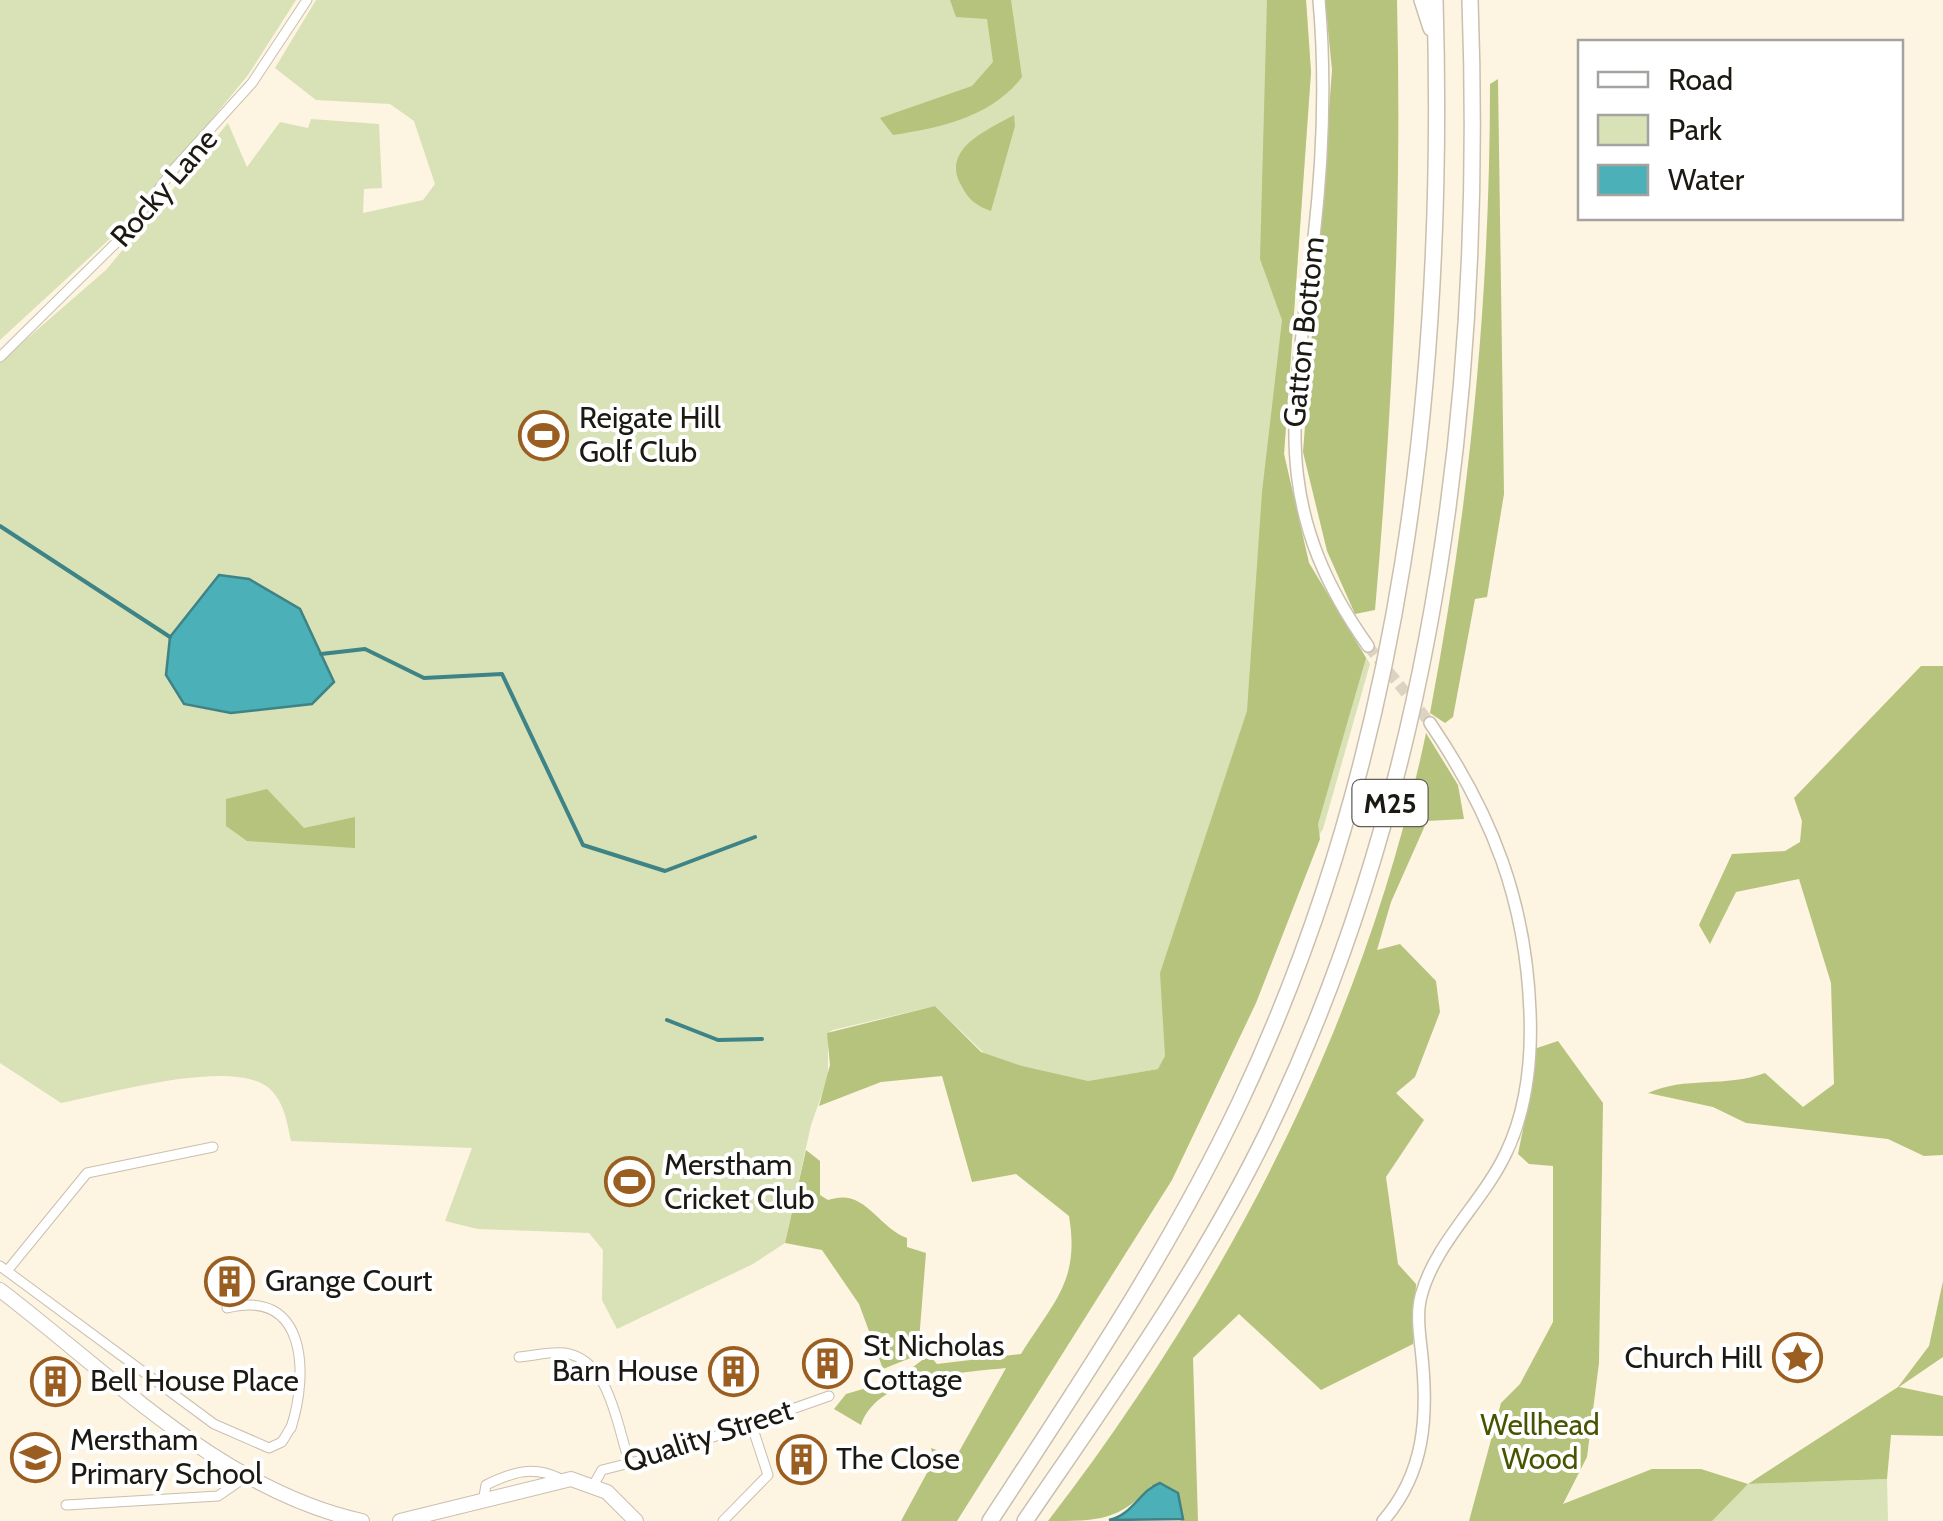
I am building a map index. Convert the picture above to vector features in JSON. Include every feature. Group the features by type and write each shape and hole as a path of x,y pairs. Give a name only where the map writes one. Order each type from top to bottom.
{"highway":[{"name":"M25","path":"1422,0 1436,46"},
{"name":"M25","path":"990,1521 1130,1304 1214,1154 1286,997 1343,836 1384,674 1413,503 1434,260 1435,0"},
{"name":"M25","path":"1025,1521 1149,1340 1239,1188 1312,1031 1382,831 1426,642 1452,468 1470,237 1470,0"}],"main road":[{"path":"0,1290 187,1436 247,1476 333,1518 362,1521"},
{"path":"400,1521 435,1518 563,1480 594,1484 636,1521"}],"street":[{"name":"Rocky Lane","path":"0,357 124,236 174,169 252,83 307,0"},
{"name":"Gatton Bottom","path":"1319,0 1321,146 1294,394 1292,454 1310,541 1334,594 1368,646"},
{"path":"1383,1521 1411,1479 1422,1442 1426,1404 1421,1296 1440,1255 1506,1153 1525,1097 1531,1050 1527,954 1512,882 1485,812 1430,723"},
{"path":"213,1147 86,1174 4,1269 214,1424 269,1448 282,1442 299,1403 301,1351 278,1312 253,1301 227,1308"},
{"path":"518,1357 564,1353 584,1359 598,1371 629,1461"},
{"name":"Quality Street","path":"594,1484 602,1470 662,1455 829,1396"},
{"path":"722,1521 768,1475 751,1423"},
{"path":"66,1505 106,1506 218,1496 247,1476"}],"green space":[{"path":"0,0 296,0 248,75 127,223 0,340"},
{"name":"Reigate Hill Golf Club","path":"316,0 1306,0 1311,72 1284,454 1309,563 1370,664 1323,829 1158,1080 1158,1069 1088,1081 1016,1084 935,1006 833,1030 828,1033 828,1077 811,1125 785,1243 753,1264 617,1329 602,1300 603,1250 589,1233 478,1229 445,1221 472,1148 291,1141 283,1108 272,1091 256,1081 232,1076 172,1080 61,1103 0,1063 0,362 106,270 228,123 247,167 280,122 308,128 311,119 379,124 382,188 364,189 363,213 423,200 435,184 414,121 390,104 316,100 275,68"},
{"path":"950,0 1011,0 1022,77 1010,91 980,111 947,124 893,135 880,118 972,86 993,62 987,19 956,17"},
{"path":"1267,0 1306,0 1311,72 1284,454 1309,563 1366,658 1318,824 1320,839 1256,1003 1172,1180 957,1521 901,1521 934,1460 931,1448 956,1457 1006,1368 945,1375 902,1386 870,1408 861,1425 834,1409 846,1394 897,1379 929,1355 937,1364 1021,1354 1062,1290 1071,1258 1069,1216 1016,1174 972,1182 942,1076 881,1082 819,1106 830,1065 827,1033 935,1006 981,1052 1088,1081 1158,1069 1165,1056 1160,973 1247,711 1262,492 1282,320 1260,259"},
{"path":"1325,0 1397,0 1397,229 1387,458 1375,610 1355,614 1327,551 1303,452 1332,70"},
{"path":"1498,79 1504,494 1487,597 1475,599 1453,717 1445,723 1430,713 1467,478 1482,321 1490,84"},
{"path":"1014,115 1015,126 991,211 967,195 956,172 957,161 970,142"},
{"path":"1921,666 1943,666 1943,1155 1924,1156 1888,1139 1746,1123 1713,1107 1648,1093 1676,1085 1765,1073 1803,1107 1834,1084 1831,983 1799,879 1736,892 1710,944 1699,925 1732,854 1785,851 1800,842 1802,821 1794,798"},
{"path":"1426,733 1458,785 1464,819 1427,821 1391,902 1377,950 1400,944 1436,981 1440,1012 1415,1077 1396,1093 1424,1120 1386,1177 1398,1264 1416,1284 1413,1344 1321,1390 1239,1314 1193,1358 1198,1521 1180,1521 1183,1519 1152,1485 1129,1506 1107,1516 1048,1521 1174,1341 1281,1148 1327,1048 1367,945 1400,840"},
{"path":"267,789 304,828 355,817 355,848 247,841 226,826 226,799"},
{"name":"Wellhead Wood","path":"1558,1041 1603,1103 1599,1363 1587,1457 1563,1504 1652,1469 1701,1469 1748,1484 1712,1521 1469,1521 1501,1403 1520,1384 1553,1322 1553,1166 1529,1164 1518,1154 1534,1075 1531,1050"},
{"path":"806,1150 820,1161 820,1195 828,1200 841,1197 861,1203 907,1238 907,1247 926,1253 919,1341 913,1357 883,1369 859,1304 822,1250 785,1243"},
{"path":"1943,1281 1943,1357 1899,1387 1943,1396 1943,1436 1891,1435 1887,1479 1748,1484 1898,1387 1929,1346"},
{"path":"1887,1479 1888,1521 1707,1521 1748,1484"}],"water":[{"path":"219,575 249,579 300,609 334,682 312,704 231,713 184,704 166,675 170,637"},
{"path":"1160,1483 1178,1493 1183,1519 1109,1520 1125,1513"}],"waterway":[{"path":"0,526 170,637"},
{"path":"321,654 365,649 424,678 502,674 583,845 665,871 755,837"},
{"path":"667,1020 718,1040 762,1039"}],"tunnel":[{"path":"1368,646 1430,723"}],"place":[{"name":"Reigate Hill Golf Club","path":"544,435"},
{"name":"Merstham Cricket Club","path":"629,1182"},
{"name":"Grange Court","path":"230,1281"},
{"name":"Church Hill","path":"1797,1358"},
{"name":"St Nicholas Cottage","path":"828,1363"},
{"name":"Barn House","path":"733,1371"},
{"name":"Bell House Place","path":"55,1381"},
{"name":"Merstham Primary School","path":"35,1457"},
{"name":"The Close","path":"801,1459"}]}
